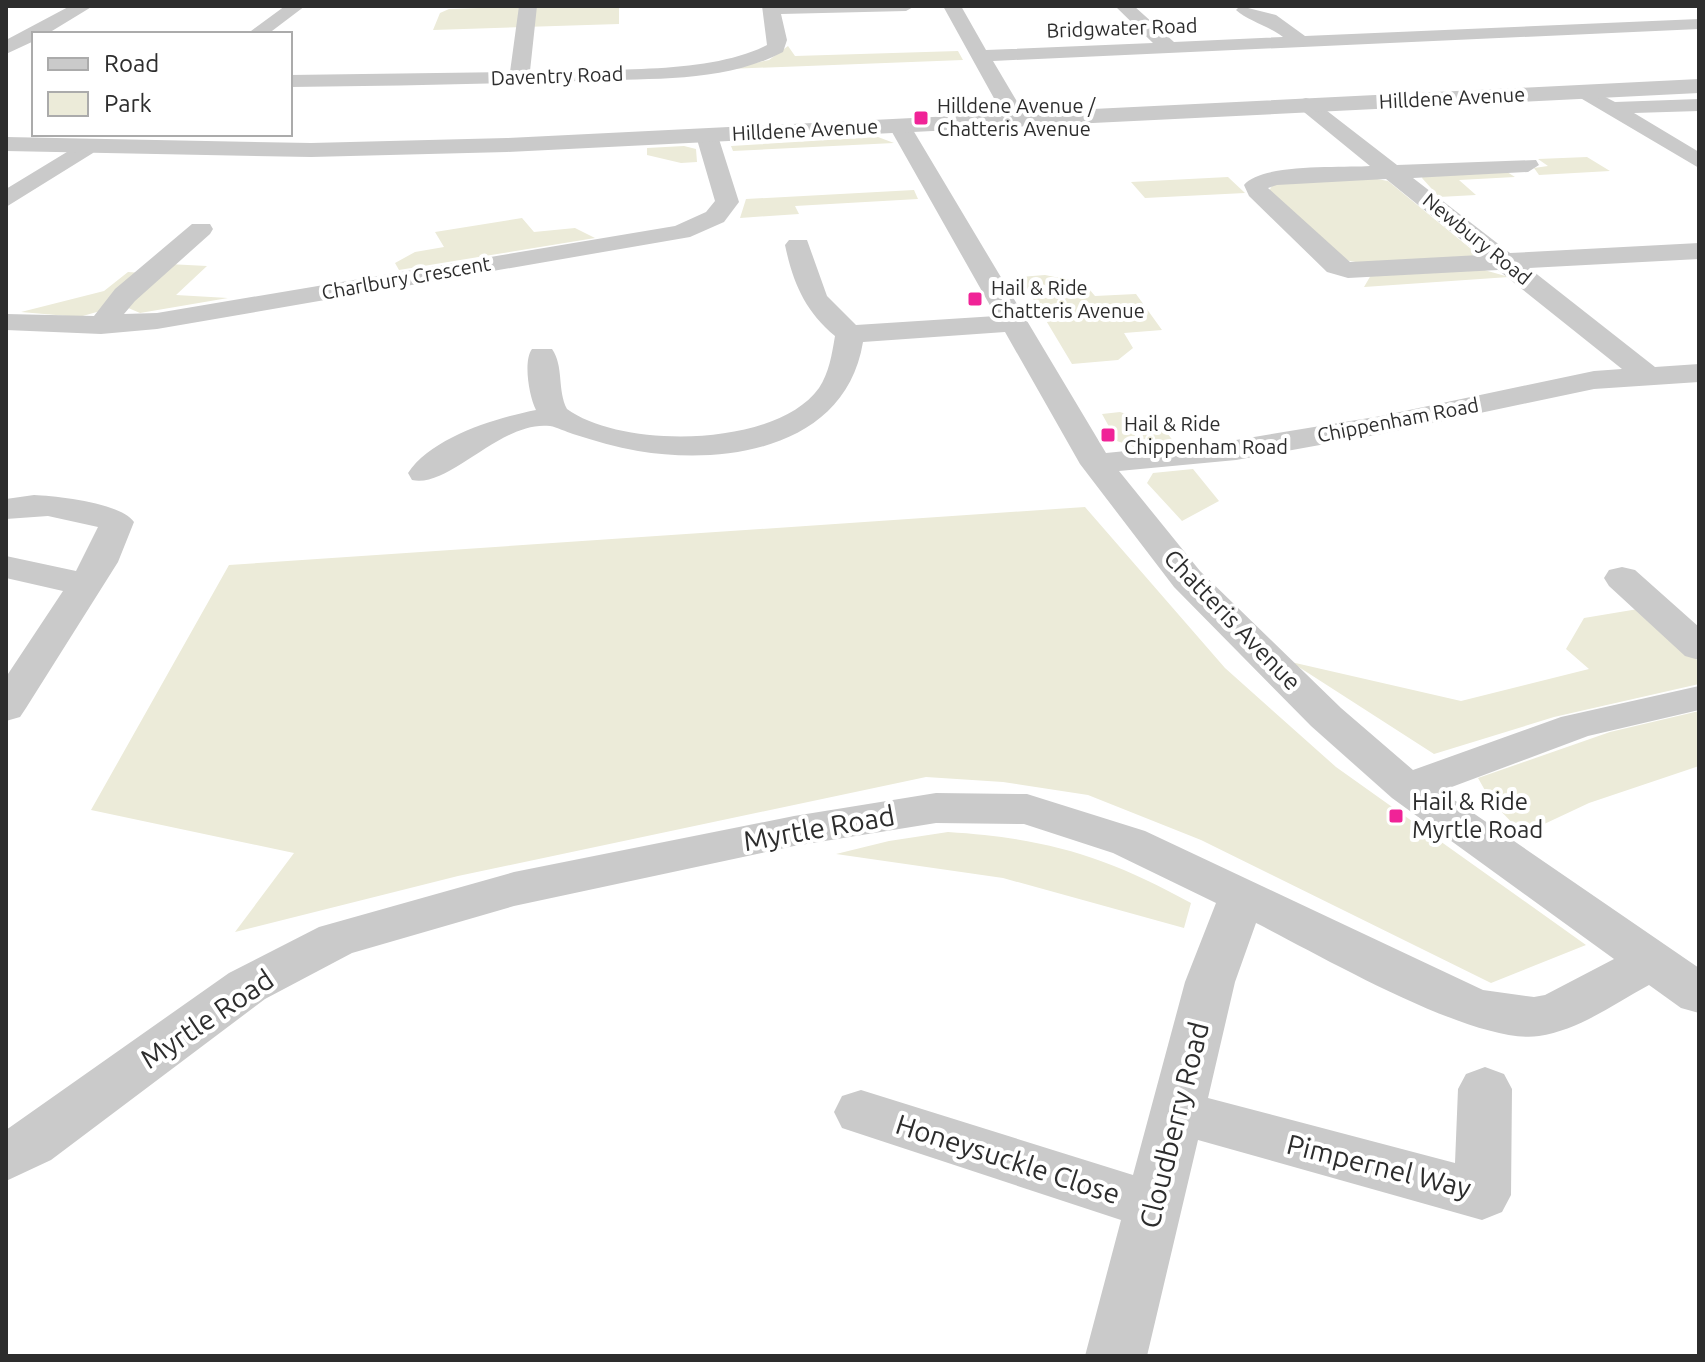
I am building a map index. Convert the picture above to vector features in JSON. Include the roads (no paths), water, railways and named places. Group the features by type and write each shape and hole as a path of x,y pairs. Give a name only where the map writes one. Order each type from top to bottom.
{"street":[{"path":"36,32 84,6"},
{"path":"259,32 296,6"},
{"path":"519,78 528,6"},
{"path":"772,8 906,6"},
{"path":"952,6 1017,120"},
{"path":"1124,6 1171,49"},
{"name":"Daventry Road","path":"292,81 519,78 686,71 749,62 776,48 778,40 772,8"},
{"path":"1245,10 1270,19 1303,43"},
{"path":"1610,11 1643,27"},
{"path":"1427,13 1464,35"},
{"name":"Bridgwater Road","path":"979,56 1699,24"},
{"path":"6,48 32,34"},
{"name":"Hilldene Avenue","path":"6,144 85,148 422,148 1699,86"},
{"path":"1584,92 1699,161"},
{"name":"Newbury Road","path":"1306,104 1647,375"},
{"path":"1610,108 1699,105"},
{"name":"Chatteris Avenue","path":"899,125 1096,464 1187,579 1326,717 1407,788 1699,994"},
{"name":"Charlbury Crescent","path":"6,322 101,326 157,321 681,232 715,217 727,202 707,136"},
{"path":"6,200 85,148"},
{"path":"1528,165 1274,178 1256,185 1257,191 1336,266 1364,272 1699,251"},
{"path":"101,326 125,295 201,229"},
{"path":"798,245 807,288 817,304 850,334 1015,323"},
{"path":"424,473 473,437 491,428 555,416 603,435 663,445 720,443 771,432 799,421 823,402 842,373 850,334"},
{"path":"542,355 547,373 543,395 555,416"},
{"name":"Chippenham Road","path":"1096,464 1236,450 1381,425 1594,380 1699,373"},
{"path":"6,509 37,502 83,511 117,522 100,562 6,708"},
{"path":"6,567 83,584"},
{"path":"1622,578 1699,648"},
{"path":"1407,788 1576,726 1699,698"},
{"name":"Myrtle Road","path":"6,1157 31,1144 247,986 336,940 556,880 871,816 936,808 1027,809 1129,842 1475,1008 1534,1017 1556,1013 1651,961"},
{"name":"Cloudberry Road","path":"1116,1356 1210,982 1242,897"},
{"name":"Pimpernel Way","path":"1177,1112 1482,1195 1485,1089"},
{"name":"Honeysuckle Close","path":"861,1112 1154,1206"}],"place":[{"name":"Hilldene Avenue / Chatteris Avenue","path":"921,118"},
{"name":"Hail & Ride Chatteris Avenue","path":"975,299"},
{"name":"Hail & Ride Chippenham Road","path":"1108,435"},
{"name":"Hail & Ride Myrtle Road","path":"1396,816"}]}
